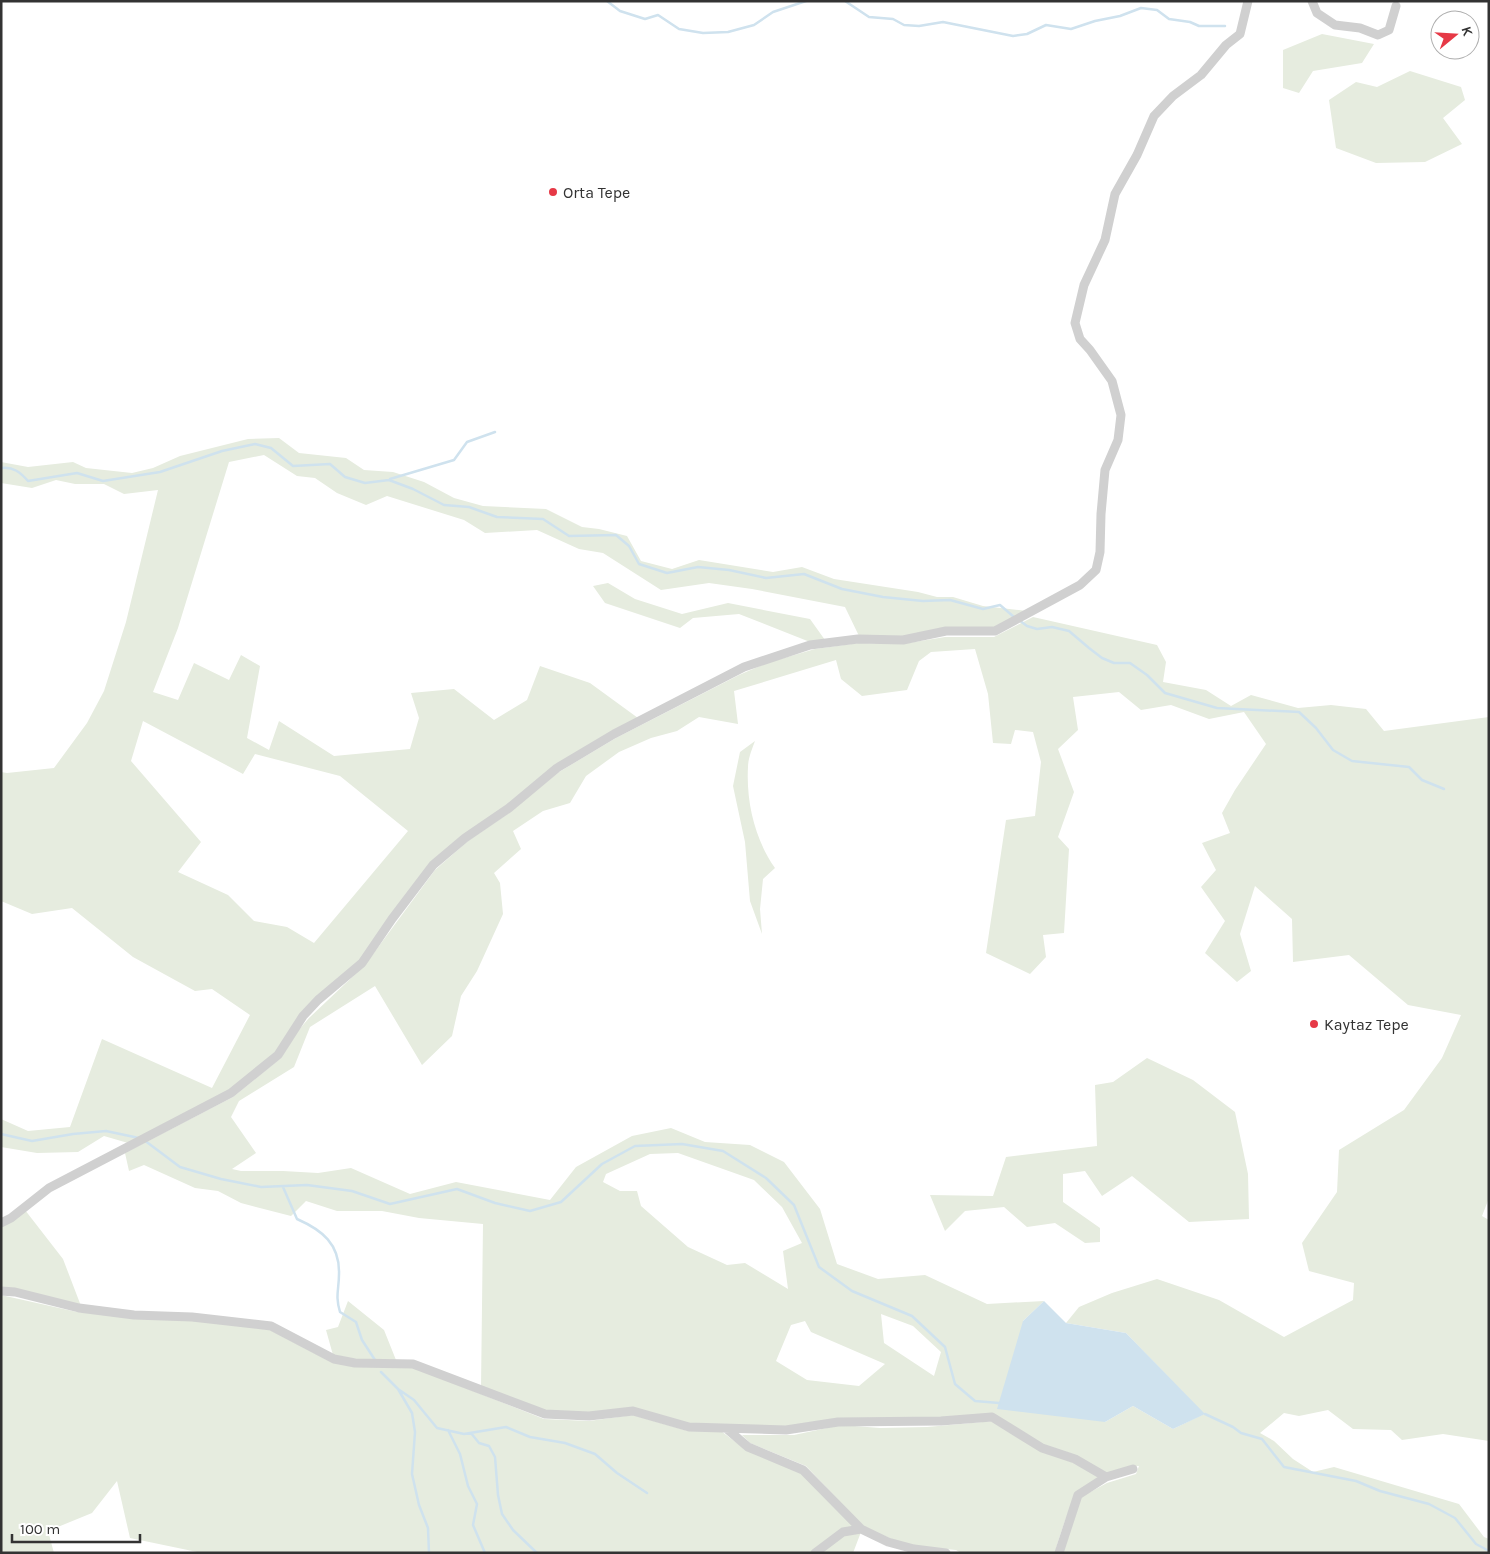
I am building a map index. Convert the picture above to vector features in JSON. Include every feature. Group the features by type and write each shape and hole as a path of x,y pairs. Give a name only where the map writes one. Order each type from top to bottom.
{"street":[{"path":"1,1223 11,1218 49,1188 231,1093 278,1055 303,1016 318,1000 362,963 392,919 433,865 465,838 509,808 565,763 614,734 744,667 810,645 858,639 903,640 946,631 995,631 1073,590 1086,580 1096,570 1100,552 1105,470 1118,440 1121,415 1112,381 1080,339 1075,323 1084,285 1105,240 1115,194 1137,155 1154,116 1173,96 1201,75 1226,45 1240,34 1248,1"},
{"path":"1312,1 1317,14 1335,25 1360,28 1378,35 1389,30 1396,6"},
{"path":"1,1290 79,1308 134,1315 201,1318 271,1326 334,1359 355,1363 413,1364 545,1414 589,1416 633,1411 689,1427 786,1430 838,1422 940,1421 992,1417 1042,1448 1075,1459 1106,1477"},
{"path":"726,1428 748,1447 803,1470 861,1529 888,1542 914,1549 946,1553"},
{"path":"1059,1553 1078,1495 1106,1477 1133,1469"},
{"path":"815,1553 843,1532 861,1529"}],"shaded area":[{"path":"1322,34 1374,44 1362,63 1313,71 1299,93 1283,88 1283,50"},
{"path":"1410,71 1461,87 1465,100 1443,118 1462,144 1425,162 1376,163 1336,148 1329,100 1356,82 1377,87"},
{"path":"279,438 299,453 346,458 364,470 393,472 424,482 454,498 483,506 546,509 582,527 627,536 641,561 672,569 699,560 773,572 802,567 834,579 918,592 937,597 953,597 983,606 1028,611 994,628 903,638 859,636 845,607 752,589 709,583 661,590 603,553 579,549 537,530 485,533 464,520 387,496 366,505 337,493 315,478 297,476 264,455 229,462 178,628 153,692 178,700 194,663 229,680 241,655 260,666 247,738 269,750 279,721 334,756 410,749 419,718 411,693 454,689 494,720 527,700 540,666 590,683 638,718 461,837 361,959 316,999 276,1053 229,1091 128,1143 104,1136 78,1152 37,1153 1,1147 1,1119 28,1131 70,1127 102,1039 212,1088 250,1015 212,989 195,991 133,957 72,908 32,914 1,901 1,772 54,768 87,723 104,691 126,622 158,490 124,494 104,484 75,484 56,480 32,488 1,483 1,462 28,467 73,462 86,468 132,473 153,468 180,456 248,439","holes":["143,721 243,774 255,754 340,776 408,831 314,943 287,927 254,921 228,895 178,872 201,842 131,761"]},
{"path":"608,583 635,599 682,614 728,603 810,619 825,640 810,642 739,614 693,618 680,628 605,603 593,586"},
{"path":"1033,617 1157,645 1166,662 1163,682 1206,690 1231,706 1251,695 1298,708 1331,705 1366,709 1384,731 1489,717 1489,1198 1482,1216 1489,1220 1489,1441 1443,1434 1402,1440 1391,1430 1353,1429 1328,1410 1299,1416 1284,1413 1260,1433 1274,1441 1293,1459 1313,1472 1334,1467 1459,1504 1484,1537 1489,1539 1489,1553 1062,1553 1081,1497 1107,1483 1136,1474 1139,1466 1107,1474 1043,1445 992,1415 786,1428 689,1424 632,1408 587,1413 546,1411 481,1388 483,1224 419,1218 382,1211 337,1211 306,1201 291,1216 241,1203 218,1191 195,1188 144,1165 129,1171 125,1153 233,1097 281,1058 297,1032 309,1018 365,965 435,870 468,841 509,813 559,772 616,738 739,675 767,663 815,649 859,643 902,644 945,637 994,637","holes":["975,649 988,694 993,743 1011,744 1015,730 1033,732 1041,762 1035,816 1006,820 986,953 1030,974 1046,957 1043,935 1064,933 1069,849 1058,837 1074,792 1058,749 1078,730 1073,697 1119,692 1141,710 1171,705 1209,719 1244,712 1266,744 1222,813 1230,833 1202,843 1216,870 1201,887 1225,921 1205,953 1237,982 1251,971 1240,934 1255,886 1292,919 1293,962 1349,955 1408,1005 1461,1015 1442,1058 1404,1110 1339,1150 1337,1192 1302,1243 1309,1271 1354,1283 1353,1300 1284,1337 1219,1300 1157,1279 1112,1293 1079,1307 1066,1323 1126,1333 1204,1414 1173,1429 1133,1406 1105,1422 1023,1321 1044,1301 987,1304 925,1275 878,1279 837,1264 820,1209 784,1162 750,1145 705,1142 671,1128 632,1136 576,1167 550,1200 456,1182 410,1194 351,1168 318,1173 241,1171 232,1169 256,1153 231,1117 239,1101 294,1067 310,1027 375,986 422,1065 452,1036 461,996 477,971 503,914 500,883 494,873 521,849 513,831 543,811 570,803 586,776 619,752 651,738 677,731 699,717 738,724 734,691 836,660 841,679 862,696 907,690 919,661 931,652","678,1153 754,1180 782,1207 802,1243 783,1251 788,1289 745,1263 727,1265 688,1247 641,1206 637,1191 620,1191 603,1182 606,1174 650,1154","881,1314 913,1326 941,1352 934,1376 884,1343","805,1321 811,1332 885,1364 859,1386 807,1380 776,1361 791,1325"]},
{"path":"755,741 748,764 750,807 757,833 775,868 763,879 760,909 762,934 750,901 745,842 733,786 740,752"},
{"path":"1147,1058 1193,1080 1235,1112 1248,1174 1249,1219 1189,1222 1132,1176 1102,1196 1085,1171 1063,1174 1063,1202 1100,1228 1100,1242 1085,1243 1055,1223 1027,1227 1004,1207 965,1211 945,1231 930,1195 993,1196 1006,1157 1097,1146 1095,1085 1113,1082"},
{"path":"25,1210 63,1259 81,1306 1,1288 1,1226"},
{"path":"1,1295 77,1312 196,1320 270,1330 333,1363 412,1367 544,1419 589,1421 633,1415 688,1431 721,1431 746,1450 801,1473 856,1527 841,1530 810,1553 202,1553 130,1538 117,1481 92,1513 48,1531 54,1553 1,1553"},
{"path":"348,1301 384,1330 396,1360 356,1359 333,1355 326,1330 338,1327"},
{"path":"994,1421 1102,1478 1083,1489 1075,1497 1055,1553 961,1553 956,1550 912,1546 889,1538 863,1526 806,1466 750,1443 742,1435 794,1435 841,1425 880,1428 927,1427"},
{"path":"861,1532 853,1553 821,1553 844,1535"}],"water":[{"path":"1044,1301 1066,1323 1126,1333 1205,1414 1173,1429 1133,1406 1105,1422 997,1409 1023,1321"}],"waterway":[{"path":"607,1 620,11 645,19 658,15 679,29 703,33 728,32 754,25 773,12 806,1"},
{"path":"845,1 869,17 893,19 904,25 919,26 943,22 1013,36 1027,34 1046,25 1071,29 1095,21 1120,16 1141,8 1157,10 1169,19 1190,22 1199,26 1225,26"},
{"path":"390,479 454,460 467,442 495,432"},
{"path":"1,468 9,468 16,471 28,481 77,473 103,481 160,472 222,451 255,444 271,448 293,466 330,464 345,477 365,483 389,480 413,489 444,505 469,507 497,517 543,519 569,536 616,535 629,546 639,564 667,573 698,567 729,570 766,578 804,574 842,589 883,597 923,601 950,600 983,609 1000,605 1014,617"},
{"path":"1019,620 1027,626 1037,629 1052,627 1069,631 1102,658 1114,663 1130,663 1147,675 1165,693 1217,708 1299,712 1316,728 1333,750 1352,761 1409,767 1422,780 1444,789"},
{"path":"1,1134 32,1141 106,1131 139,1138"},
{"path":"144,1140 180,1167 221,1179 261,1187 307,1185 352,1191 390,1204 457,1189 495,1203 530,1211 561,1202 602,1164 635,1146 682,1144 723,1151 766,1178 794,1205 819,1267 852,1291 912,1316 945,1347 955,1384 975,1401 999,1403"},
{"path":"283,1187 297,1219 322,1233 333,1246 339,1263 337,1297 340,1312 356,1322 362,1340 375,1360"},
{"path":"381,1372 398,1389 412,1413 415,1432 412,1474 419,1505 428,1528 429,1553"},
{"path":"398,1389 414,1400 437,1428 464,1434 506,1427 530,1437 565,1443 595,1454 617,1473 647,1493"},
{"path":"1205,1414 1233,1427 1241,1433 1262,1439 1284,1467 1356,1481 1380,1491 1429,1504 1455,1518 1476,1544 1489,1551"},
{"path":"448,1430 460,1454 468,1486 477,1504 473,1525 485,1553"},
{"path":"471,1433 479,1443 489,1446 495,1457 498,1495 502,1514 513,1530 537,1553"}],"place":[{"name":"Orta Tepe","path":"553,192"},
{"name":"Kaytaz Tepe","path":"1314,1024"}]}
